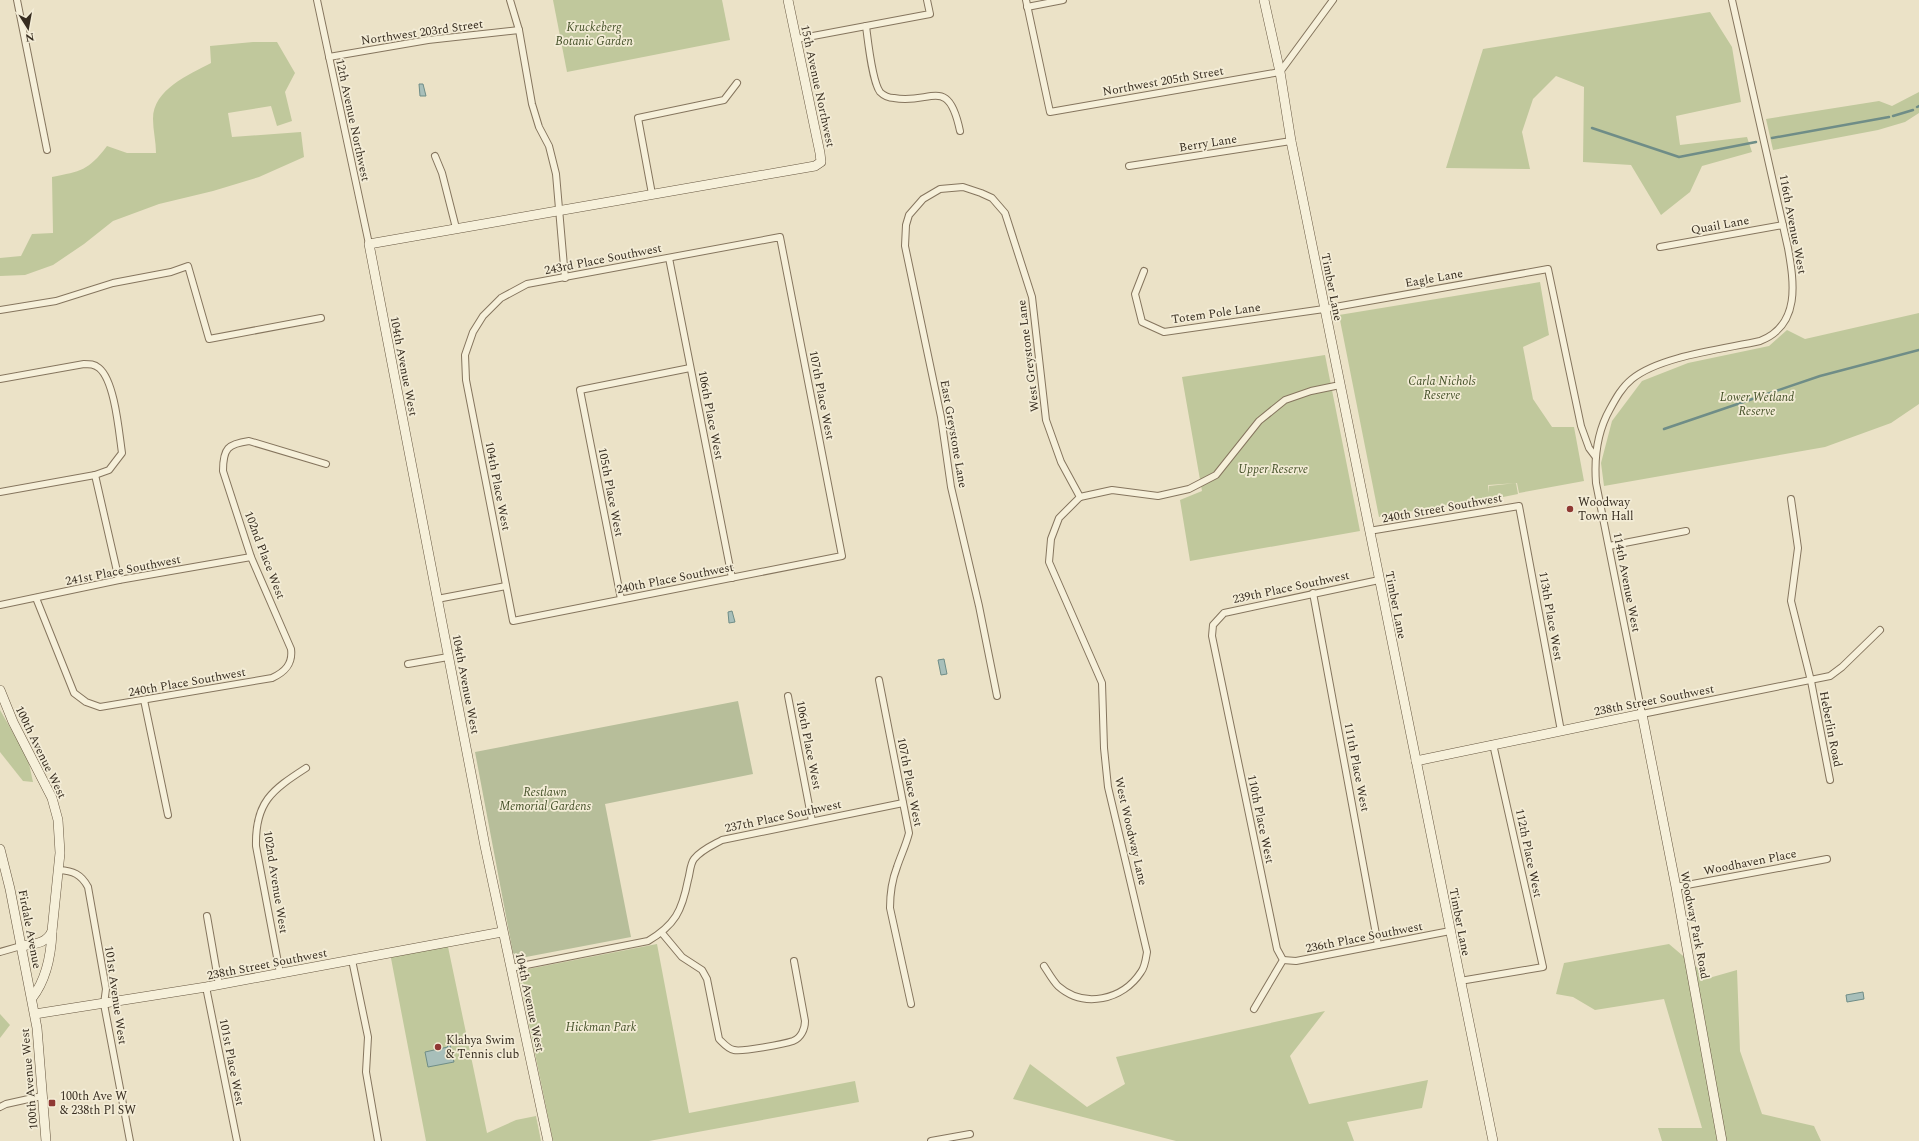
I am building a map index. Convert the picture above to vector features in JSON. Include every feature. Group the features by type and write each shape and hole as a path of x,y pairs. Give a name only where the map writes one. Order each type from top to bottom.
{"street":[{"path":"17,0 47,150"},
{"name":"12th Avenue Northwest","path":"317,0 368,244"},
{"path":"510,0 519,30 532,104 539,127 549,146 556,174 565,278"},
{"name":"15th Avenue Northwest","path":"652,194 815,166 821,162 788,0"},
{"path":"797,39 930,14 927,0"},
{"path":"1026,0 1027,7 1063,0"},
{"name":"Timber Lane","path":"1264,0 1280,72 1291,141 1324,309 1493,1141"},
{"path":"1280,72 1332,0"},
{"name":"116th Avenue West","path":"1595,456 1605,417 1618,394 1631,380 1645,370 1662,362 1760,341 1770,337 1778,330 1789,312 1794,287 1783,225 1732,0"},
{"name":"Northwest 205th Street","path":"1027,7 1050,112 1280,72"},
{"path":"866,26 874,70 880,91 884,95 896,99 937,95 946,98 957,115 960,131"},
{"name":"Northwest 203rd Street","path":"329,57 428,40 519,30"},
{"path":"368,244 652,194 638,118 724,100 737,83"},
{"name":"Berry Lane","path":"1129,166 1291,141"},
{"path":"435,156 442,173 456,228"},
{"name":"West Greystone Lane","path":"940,189 963,186 981,192 992,198 1005,213 1032,297 1046,420 1061,462 1080,497"},
{"name":"East Greystone Lane","path":"940,189 923,198 909,215 906,225 905,246 941,417 951,487 979,606 997,696"},
{"name":"Quail Lane","path":"1660,247 1783,225"},
{"name":"243rd Place Southwest","path":"465,355 473,332 482,316 501,298 526,284 780,237"},
{"name":"107th Place West","path":"780,237 842,556"},
{"name":"104th Avenue West","path":"368,244 502,932 548,1141"},
{"name":"106th Place West","path":"669,258 732,578"},
{"path":"0,310 56,301 113,282 171,272 188,266 209,339 321,318"},
{"name":"Eagle Lane","path":"1324,309 1548,269"},
{"name":"114th Avenue West","path":"1548,269 1581,426 1589,448 1595,456 1596,483 1642,714"},
{"name":"Totem Pole Lane","path":"1144,271 1135,294 1142,322 1164,332 1324,309"},
{"name":"104th Place West","path":"465,355 466,380 513,621"},
{"path":"0,379 84,364 93,365 100,368 113,397 122,454 109,470 95,475 0,492"},
{"name":"105th Place West","path":"621,599 580,390 690,368"},
{"path":"1080,497 1112,490 1158,496 1188,489 1216,475 1259,421 1285,400 1310,391 1340,385"},
{"name":"102nd Place West","path":"288,667 292,658 291,649 251,558 224,471 223,458 228,448 236,443 250,441 326,464"},
{"path":"95,475 119,580"},
{"name":"West Woodway Lane","path":"1044,966 1058,986 1073,995 1092,1000 1110,997 1128,987 1142,972 1147,952 1108,787 1104,748 1102,683 1049,562 1051,539 1060,518 1080,497"},
{"name":"Heberlin Road","path":"1791,499 1798,548 1791,601 1811,681 1830,780"},
{"name":"240th Street Southwest","path":"1369,531 1519,506"},
{"name":"113th Place West","path":"1519,506 1561,731"},
{"path":"1609,546 1686,531"},
{"name":"240th Place Southwest","path":"513,621 842,556"},
{"name":"241st Place Southwest","path":"0,605 119,580 251,558"},
{"name":"239th Place Southwest","path":"1213,625 1224,613 1379,580"},
{"path":"437,599 506,586"},
{"name":"111th Place West","path":"1313,593 1378,945"},
{"name":"240th Place Southwest","path":"36,598 74,693 86,702 100,707 272,678 280,674 288,667"},
{"name":"110th Place West","path":"1213,625 1212,636 1275,941 1277,949 1283,960"},
{"name":"238th Street Southwest","path":"1416,760 1830,676 1842,667 1880,630"},
{"path":"408,664 448,657"},
{"name":"107th Place West","path":"879,680 909,833 904,850 896,867 890,892 890,908 911,1004"},
{"name":"100th Avenue West","path":"0,690 13,722 47,787 56,810 60,841 59,870 51,949 41,986 32,998"},
{"name":"106th Place West","path":"788,696 812,821"},
{"path":"144,700 168,815"},
{"name":"Woodway Park Road","path":"1642,714 1676,887 1722,1141"},
{"name":"112th Place West","path":"1460,981 1543,967 1493,744"},
{"name":"102nd Avenue West","path":"280,973 256,846 256,826 263,805 270,795 280,784 306,768"},
{"name":"237th Place Southwest","path":"511,968 648,941 662,933 672,923 680,910 694,860 705,850 722,840 903,803"},
{"name":"Firdale Avenue","path":"0,849 10,889 35,1014"},
{"name":"Woodhaven Place","path":"1676,887 1827,859"},
{"name":"101st Avenue West","path":"59,870 72,871 82,878 88,887 106,989 104,1004 130,1141"},
{"path":"207,916 219,985"},
{"path":"0,952 43,942 52,931"},
{"name":"236th Place Southwest","path":"1283,960 1296,962 1450,931"},
{"name":"238th Street Southwest","path":"35,1014 219,985 502,932"},
{"path":"662,933 682,957 702,970 707,979 719,1039 725,1046 734,1050 744,1050 793,1041 804,1029 805,1021 794,961"},
{"path":"352,960 368,1037 366,1072 378,1141"},
{"path":"1254,1009 1283,960"},
{"name":"101st Place West","path":"206,987 237,1141"},
{"name":"100th Avenue West","path":"35,1014 46,1141"},
{"path":"0,1107 6,1104 42,1096"},
{"path":"931,1141 970,1134"}],"green space":[{"name":"Kruckeberg Botanic Garden","path":"553,0 722,0 730,40 567,72"},
{"path":"1710,12 1732,47 1741,102 1676,116 1680,145 1747,137 1752,152 1702,166 1690,192 1661,215 1631,165 1583,162 1584,87 1556,76 1533,99 1522,132 1530,169 1446,168 1483,49"},
{"path":"253,42 277,42 295,73 285,92 292,121 277,126 271,106 228,113 232,137 301,132 304,157 259,177 213,191 159,204 113,221 84,244 53,265 25,275 0,276 0,258 21,256 32,234 53,233 52,177 83,169 94,161 107,146 127,153 156,153 153,119 155,108 159,99 174,84 211,63 210,46"},
{"path":"1919,92 1919,113 1905,122 1878,130 1773,150 1766,119 1879,101 1892,106"},
{"name":"Carla Nichols Reserve","path":"1540,282 1549,335 1523,347 1533,399 1552,427 1574,427 1584,481 1519,493 1516,483 1518,494 1498,498 1497,504 1485,506 1483,499 1379,517 1339,315","holes":["1514,483 1489,486 1489,493 1488,485"]},
{"name":"Lower Wetland Reserve","path":"1919,313 1919,404 1891,423 1825,447 1604,486 1601,463 1612,421 1642,381 1688,363 1769,346 1787,330 1805,339"},
{"name":"Upper Reserve","path":"1325,355 1360,531 1190,561 1180,500 1202,491 1182,377"},
{"name":"Restlawn Memorial Gardens","path":"738,701 753,774 605,804 631,937 526,957 518,957 513,953 475,752"},
{"path":"0,710 28,759 33,782 23,781 0,752"},
{"name":"Klahya Swim & Tennis club","path":"447,942 487,1133 516,1120 536,1116 541,1141 426,1141 390,953"},
{"name":"Hickman Park","path":"657,944 689,1113 855,1081 859,1102 649,1141 553,1141 518,971"},
{"path":"1669,944 1709,978 1737,970 1740,1051 1762,1114 1814,1126 1821,1141 1662,1141 1658,1128 1702,1128 1664,999 1595,1010 1573,997 1556,994 1564,963"},
{"path":"1325,1011 1290,1056 1309,1104 1428,1080 1422,1108 1347,1122 1354,1141 1176,1141 1013,1099 1030,1064 1087,1107 1125,1084 1116,1057"},
{"path":"0,1014 10,1025 0,1038"}],"water":[{"path":"419,84 423,84 426,96 420,96"},
{"path":"732,611 735,622 729,623 728,612"},
{"path":"944,659 947,674 941,675 938,660"},
{"path":"1863,992 1864,999 1847,1002 1846,995"},
{"path":"450,1045 454,1062 428,1067 425,1052 448,1047 447,1046"}],"waterway":[{"path":"1893,116 1913,110"},
{"path":"1772,138 1889,117"},
{"path":"1592,128 1679,157 1756,142"},
{"path":"1664,429 1820,376 1919,350"}],"place":[{"name":"Woodway Town Hall","path":"1570,509"},
{"name":"Klahya Swim & Tennis club","path":"438,1047"},
{"name":"100th Ave W & 238th Pl SW","path":"52,1103"}]}
